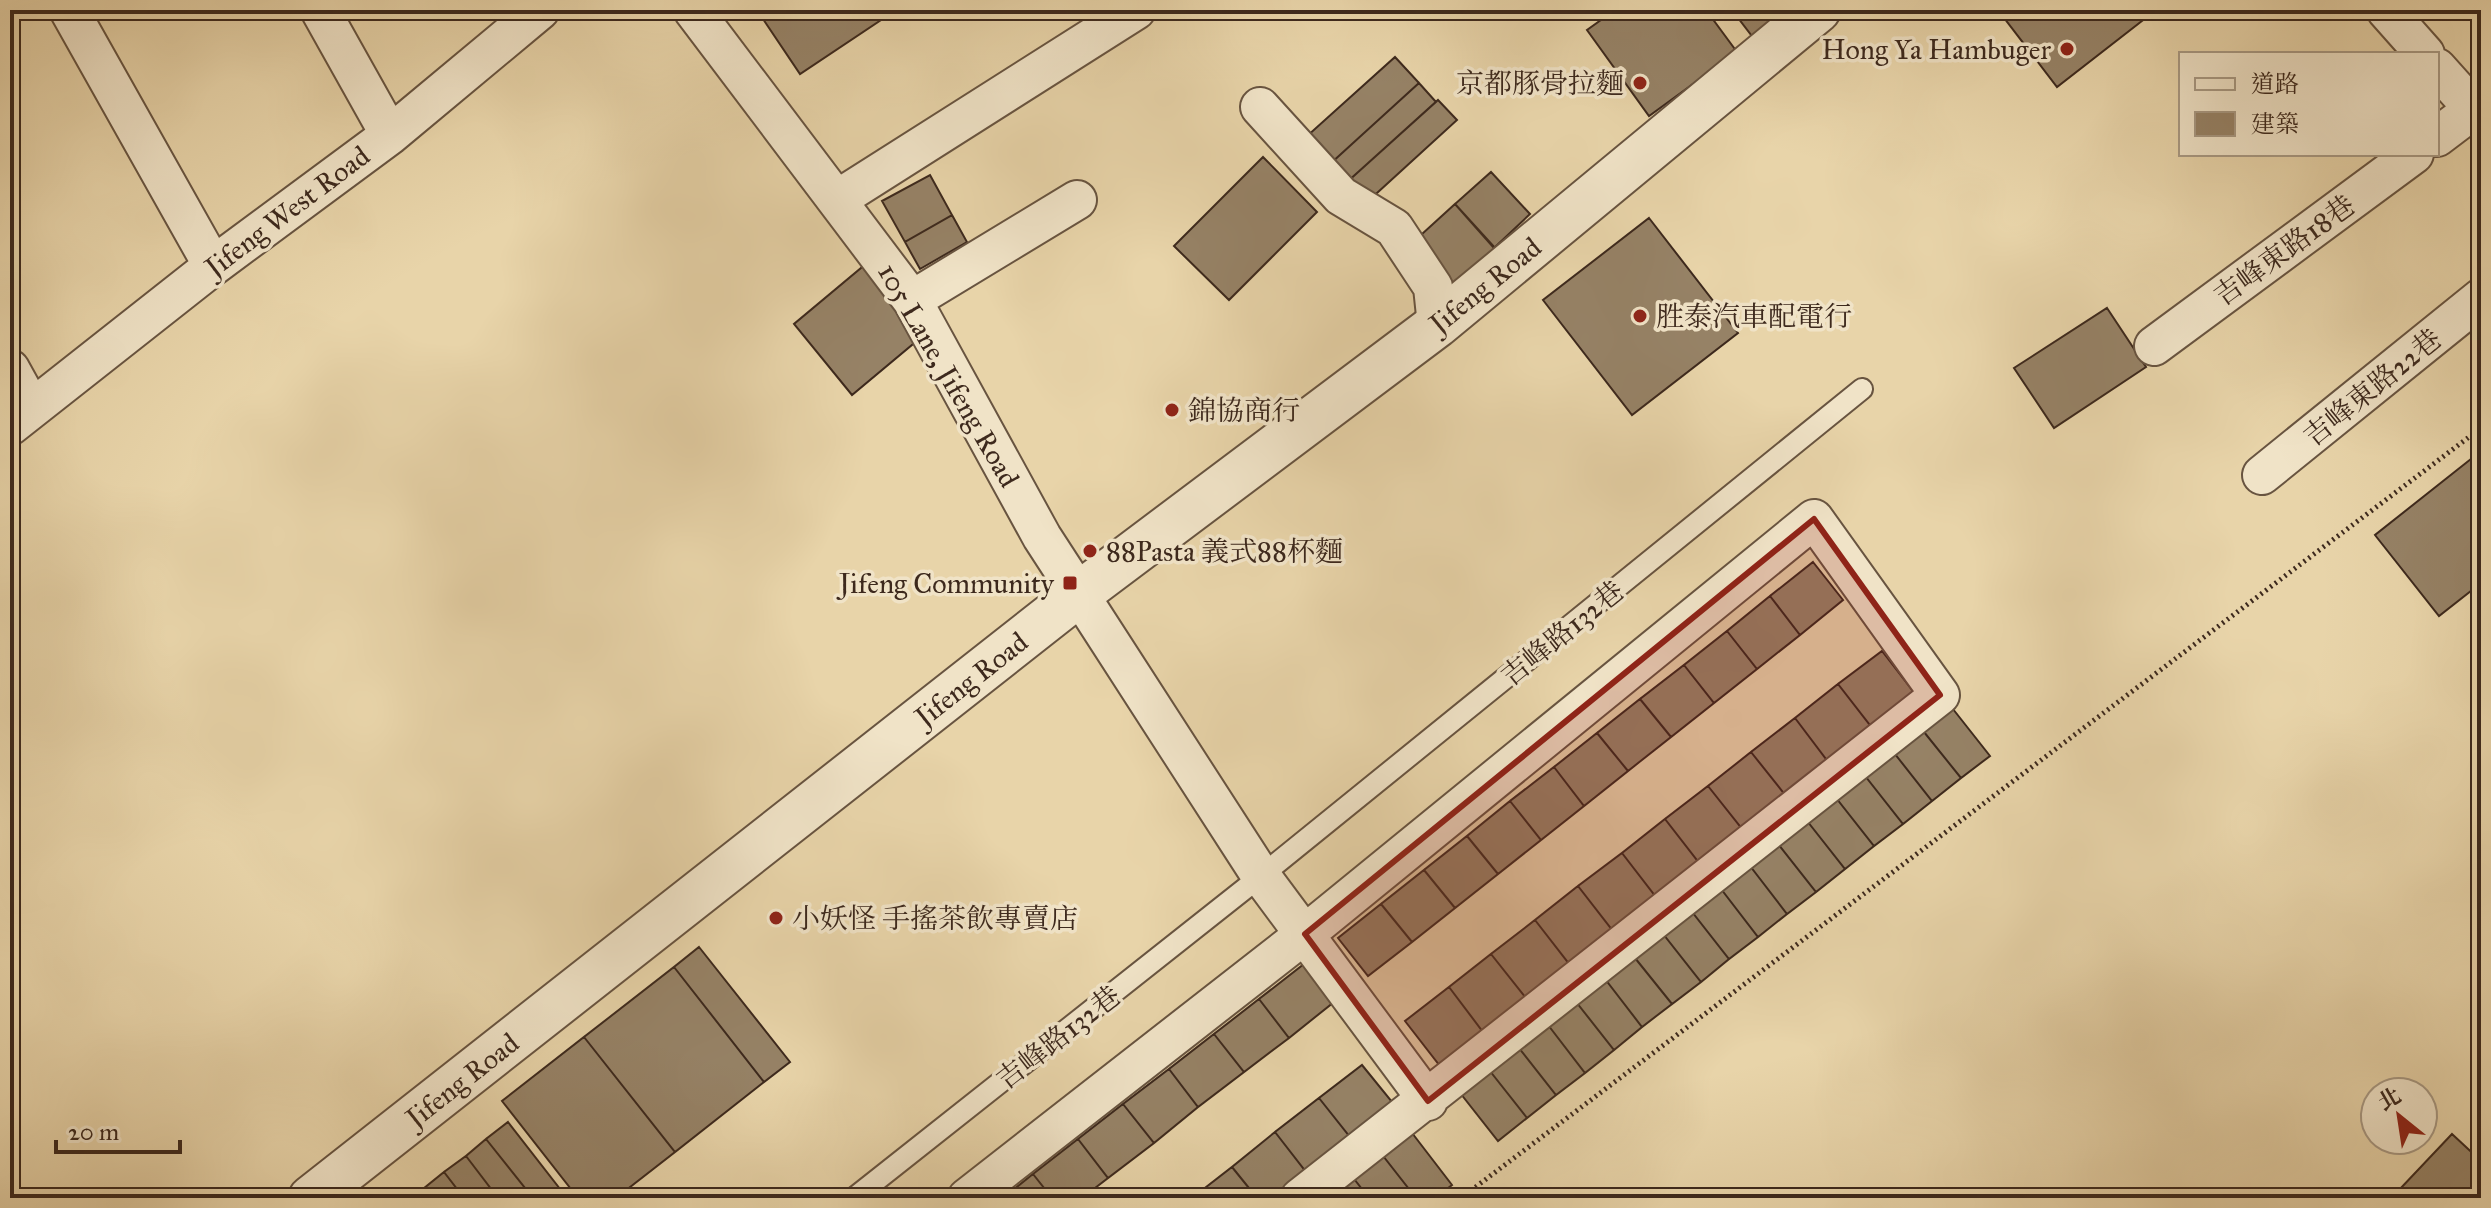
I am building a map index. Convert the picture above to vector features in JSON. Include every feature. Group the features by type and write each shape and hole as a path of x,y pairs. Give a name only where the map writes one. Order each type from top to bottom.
{"street":[{"path":"69,10 213,266"},
{"path":"320,10 390,135"},
{"name":"Jifeng West Road","path":"20,416 213,266 390,135 540,10"},
{"name":"105 Lane, Jifeng Road","path":"693,10 912,300 1042,537 1079,594"},
{"path":"838,199 1136,10"},
{"name":"Jifeng Road","path":"311,1198 1079,594 1437,325 1818,10"},
{"path":"2386,10 2423,52"},
{"path":"2439,70 2478,113 2439,136"},
{"path":"1260,107 1341,196 1394,228 1433,287 1437,325"},
{"name":"吉峰東路18巷","path":"2154,346 2411,156"},
{"path":"912,300 1077,200"},
{"name":"吉峰東路22巷","path":"2262,475 2481,298"},
{"path":"10,369 20,416"},
{"path":"967,1198 1305,934 1814,519 1940,695 1428,1101 1300,1198"},
{"path":"1079,594 1261,876 1428,1101"}],"lane":[{"name":"吉峰路132巷","path":"854,1198 1261,876 1862,389"}],"path":[{"path":"1461,1198 2481,428"}],"highlighted area":[{"path":"1814,519 1940,695 1428,1101 1305,934"}],"building":[{"path":"757,10 896,10 800,74"},
{"path":"1615,10 1706,10 1737,52 1649,116 1587,30"},
{"path":"1732,10 1794,10 1755,40"},
{"name":"Hong Ya Hambuger","path":"1998,10 2156,10 2057,87"},
{"path":"1395,57 1419,83 1330,164 1306,137"},
{"path":"1419,83 1436,102 1347,182 1330,164"},
{"path":"1438,100 1457,120 1366,203 1347,182"},
{"path":"1263,157 1317,212 1229,300 1174,246"},
{"path":"1491,172 1530,214 1494,248 1455,204"},
{"path":"930,175 952,215 905,242 882,201"},
{"path":"1455,204 1496,249 1452,289 1411,244"},
{"path":"952,215 967,242 920,269 905,242"},
{"name":"胜泰汽車配電行","path":"1649,218 1738,333 1632,415 1543,300"},
{"path":"867,263 925,334 852,395 794,324"},
{"path":"2107,308 2146,367 2054,428 2014,368"},
{"path":"2481,451 2481,583 2439,616 2375,535"},
{"path":"1813,562 1843,600 1800,635 1770,596"},
{"path":"1770,596 1800,635 1757,669 1727,631"},
{"path":"1727,631 1757,669 1714,703 1684,665"},
{"path":"1882,651 1916,695 1873,729 1838,684"},
{"path":"1684,665 1714,703 1671,737 1640,699"},
{"path":"1838,684 1873,729 1829,763 1795,718"},
{"path":"1640,699 1671,737 1628,771 1597,733"},
{"path":"1949,704 1990,756 1961,778 1920,727"},
{"path":"1795,718 1829,763 1786,796 1751,752"},
{"path":"1920,727 1961,778 1932,801 1891,749"},
{"path":"1597,733 1628,771 1584,806 1554,767"},
{"path":"1891,749 1932,801 1903,824 1862,772"},
{"path":"1751,752 1786,796 1743,830 1708,786"},
{"path":"1554,767 1584,806 1541,840 1510,801"},
{"path":"1862,772 1903,824 1874,846 1833,794"},
{"path":"1708,786 1743,830 1700,864 1665,819"},
{"path":"1833,794 1874,846 1845,869 1804,817"},
{"path":"1510,801 1541,840 1498,874 1467,836"},
{"path":"1804,817 1845,869 1816,892 1775,840"},
{"path":"1665,819 1700,864 1656,897 1622,853"},
{"path":"1467,836 1498,874 1455,908 1424,870"},
{"path":"1775,840 1816,892 1787,914 1747,862"},
{"path":"1622,853 1656,897 1613,931 1578,886"},
{"path":"1747,862 1787,914 1758,937 1718,885"},
{"path":"1424,870 1455,908 1412,942 1381,904"},
{"path":"1718,885 1758,937 1729,959 1689,908"},
{"path":"1578,886 1613,931 1570,965 1535,920"},
{"path":"1381,904 1412,942 1368,976 1338,938"},
{"path":"1689,908 1729,959 1701,982 1660,930"},
{"path":"1535,920 1570,965 1526,998 1491,954"},
{"path":"1660,930 1701,982 1672,1004 1631,953"},
{"path":"699,947 790,1062 764,1082 674,967"},
{"path":"1631,953 1672,1004 1642,1027 1602,975"},
{"path":"1491,954 1526,998 1483,1032 1449,987"},
{"path":"1304,964 1334,1002 1289,1038 1259,999"},
{"path":"674,967 764,1082 675,1152 584,1037"},
{"path":"1602,975 1642,1027 1614,1050 1573,998"},
{"path":"1449,987 1483,1032 1440,1066 1405,1021"},
{"path":"1573,998 1614,1050 1585,1073 1545,1021"},
{"path":"1259,999 1289,1038 1244,1072 1214,1034"},
{"path":"1545,1021 1585,1073 1556,1095 1515,1043"},
{"path":"1214,1034 1244,1072 1198,1107 1169,1069"},
{"path":"584,1037 675,1152 616,1198 578,1198 502,1101"},
{"path":"1515,1043 1556,1095 1527,1118 1486,1066"},
{"path":"1362,1065 1397,1108 1354,1142 1319,1098"},
{"path":"1486,1066 1527,1118 1498,1141 1457,1089"},
{"path":"1169,1069 1198,1107 1154,1143 1123,1104"},
{"path":"1319,1098 1354,1142 1310,1177 1275,1132"},
{"path":"1123,1104 1154,1143 1108,1178 1078,1139"},
{"path":"508,1122 567,1198 533,1198 486,1139"},
{"path":"1409,1129 1452,1185 1435,1198 1416,1198 1380,1152"},
{"path":"1275,1132 1310,1177 1283,1198 1257,1198 1232,1167"},
{"path":"2452,1134 2481,1161 2481,1198 2408,1198 2399,1190 2431,1156 2439,1156 2439,1148"},
{"path":"486,1139 533,1198 498,1198 466,1156"},
{"path":"1078,1139 1108,1178 1082,1198 1052,1198 1033,1174"},
{"path":"1380,1152 1416,1198 1369,1198 1351,1175"},
{"path":"466,1156 498,1198 464,1198 444,1172"},
{"path":"1232,1167 1257,1198 1192,1198"},
{"path":"444,1172 464,1198 430,1198 423,1189"},
{"path":"1033,1174 1052,1198 1003,1198"},
{"path":"1351,1175 1369,1198 1322,1198"},
{"path":"423,1189 430,1198 411,1198"},
{"path":"2399,1190 2408,1198 2391,1198"}],"place":[{"name":"Hong Ya Hambuger","path":"2067,49"},
{"name":"京都豚骨拉麵","path":"1640,83"},
{"name":"胜泰汽車配電行","path":"1640,316"},
{"name":"錦協商行","path":"1172,410"},
{"name":"88Pasta 義式88杯麵","path":"1090,551"},
{"name":"Jifeng Community","path":"1070,583"},
{"name":"小妖怪 手搖茶飲專賣店","path":"776,918"}]}
